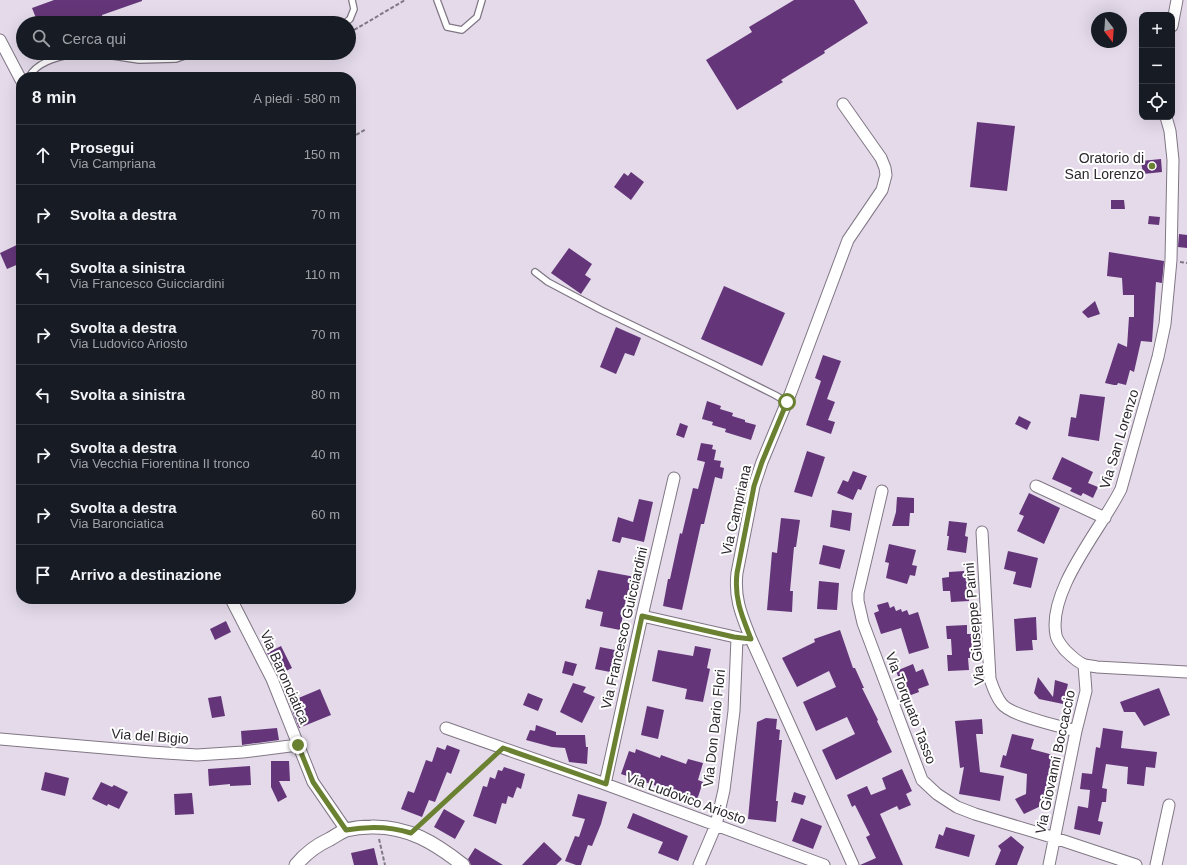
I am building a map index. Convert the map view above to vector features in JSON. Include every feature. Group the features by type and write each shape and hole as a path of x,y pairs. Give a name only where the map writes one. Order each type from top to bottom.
{"street":[{"path":"1175,12 1177,0"},
{"path":"0,40 17,72"},
{"name":"Via Campriana","path":"843,104 881,158 886,175 878,196 848,240 787,402 762,462 754,486 735,587 737,600 751,639 853,865"},
{"name":"Via San Lorenzo","path":"1084,665 1068,653 1060,644 1056,636 1055,617 1060,598 1074,567 1122,489 1158,358 1165,324 1171,260 1173,160 1170,131 1167,120"},
{"name":"Via Francesco Guicciardini","path":"606,784 642,616 674,478"},
{"path":"1036,486 1105,518"},
{"name":"Via Torquato Tasso","path":"882,491 860,583 858,601 863,623 922,780 937,794 957,807 1136,865"},
{"name":"Via Giuseppe Parini","path":"982,532 990,679 995,693 1003,706 1013,712 1076,731"},
{"name":"Via Baronciatica","path":"234,604 272,679 313,782 346,830"},
{"path":"642,616 737,638 751,639"},
{"name":"Via Don Dario Flori","path":"699,865 716,825 724,790 732,727 737,638"},
{"path":"1084,665 1187,672"},
{"name":"Via Giovanni Boccaccio","path":"1049,865 1076,731 1086,691 1084,665"},
{"name":"Via Ludovico Ariosto","path":"446,728 606,784 824,865"},
{"name":"Via del Bigio","path":"0,739 197,755 243,752 298,745"},
{"path":"1156,865 1169,805"},
{"path":"296,865 303,857 322,842 346,830 360,827 398,829 411,833 444,850 463,865"}],"lane":[{"path":"351,16 354,9 352,0"},
{"path":"437,0 447,27 462,30 476,17 482,0"},
{"path":"32,72 51,60"},
{"path":"535,272 548,282 601,310 713,364 787,402"}],"path":[{"path":"356,29 406,0"},
{"path":"356,135 366,129"},
{"path":"411,833 503,748"},
{"path":"380,827 379,840 385,865"}],"building":[{"path":"54,0 142,0 102,16 35,16 32,8"},
{"path":"794,0 854,0 868,23 824,51 825,53 781,80 783,82 737,110 706,60 752,32 749,27"},
{"path":"977,122 1015,126 1007,191 970,187"},
{"name":"Oratorio di San Lorenzo","path":"1161,159 1162,172 1143,174 1141,161"},
{"path":"631,172 644,182 631,200 614,187 624,173 628,176"},
{"path":"1111,200 1124,200 1125,209 1111,209"},
{"path":"1149,216 1160,217 1159,225 1148,224"},
{"path":"1179,234 1187,235 1187,248 1178,247"},
{"path":"16,245 16,265 7,269 0,253"},
{"path":"569,248 592,264 585,275 591,279 581,294 551,273"},
{"path":"1109,252 1164,261 1162,283 1156,282 1152,342 1141,341 1134,372 1130,370 1126,385 1118,383 1117,385 1114,385 1105,383 1118,343 1127,347 1129,317 1134,317 1134,295 1123,295 1122,278 1107,276"},
{"path":"724,286 785,313 762,366 701,339"},
{"path":"1095,301 1100,314 1088,318 1082,312"},
{"path":"616,327 641,338 634,356 625,353 616,374 600,367"},
{"path":"823,355 841,361 827,399 835,402 828,420 835,422 831,434 806,425 821,381 815,378"},
{"path":"1080,394 1105,397 1099,441 1068,436 1071,417 1076,418"},
{"path":"707,401 721,406 720,409 733,413 732,416 756,425 751,440 725,432 726,429 712,425 713,422 702,419"},
{"path":"1019,416 1031,422 1027,430 1015,424"},
{"path":"680,423 688,426 684,438 676,435"},
{"path":"701,443 713,445 712,449 716,450 714,460 721,461 720,467 724,468 722,479 715,477 704,524 701,524 682,610 663,606 668,579 670,579 680,533 682,534 693,488 698,489 705,462 697,460"},
{"path":"807,451 825,457 812,497 794,492"},
{"path":"1062,457 1093,472 1088,483 1098,487 1093,498 1083,493 1081,496 1070,491 1072,488 1052,479"},
{"path":"853,471 867,476 861,490 858,489 853,500 837,493 843,480 848,482"},
{"path":"1029,493 1060,508 1044,544 1017,531 1024,516 1019,514"},
{"path":"897,497 914,498 914,513 910,513 909,526 892,526 896,512"},
{"path":"639,499 653,502 644,542 622,537 620,543 612,541 618,517 633,522"},
{"path":"832,510 852,513 850,531 830,527"},
{"path":"781,518 800,520 796,547 794,547 790,591 793,591 792,612 767,610 772,552 777,553"},
{"path":"949,521 967,523 965,536 968,537 966,553 947,550"},
{"path":"889,544 916,550 912,565 917,566 915,576 910,575 907,584 886,578 889,563 885,562"},
{"path":"823,545 845,550 840,569 819,564"},
{"path":"1008,551 1038,558 1031,588 1013,584 1016,572 1004,569"},
{"path":"598,570 635,577 631,591 628,590 620,630 600,626 603,612 585,608 587,599 590,600"},
{"path":"964,571 964,575 971,574 972,584 968,584 969,601 951,602 950,591 943,591 942,578 949,577 949,572"},
{"path":"819,581 839,583 837,610 817,609"},
{"path":"888,602 890,608 894,606 896,611 901,609 902,612 907,610 909,615 918,612 929,648 909,654 901,628 881,634 874,613 879,611 877,605"},
{"path":"1036,617 1037,640 1032,640 1033,650 1016,651 1014,619"},
{"path":"226,621 231,632 215,640 210,629"},
{"path":"967,625 967,634 971,634 973,658 968,658 969,670 948,671 947,655 952,655 951,639 947,639 946,626"},
{"path":"840,630 853,668 855,668 864,688 862,688 892,752 836,780 822,750 855,734 847,717 816,731 803,702 836,687 829,671 797,687 782,658 815,642 814,639"},
{"path":"281,646 292,668 278,675 267,653"},
{"path":"695,646 711,649 707,668 710,669 703,702 685,699 687,689 652,681 658,650 693,656"},
{"path":"600,647 615,650 610,672 595,669"},
{"path":"565,661 577,664 573,676 562,673"},
{"path":"913,664 916,672 923,669 929,685 918,689 919,692 906,697 896,671"},
{"path":"1038,677 1053,697 1055,680 1068,684 1063,704 1039,699 1034,693"},
{"path":"573,683 586,687 583,692 595,697 582,723 560,712"},
{"path":"1159,688 1170,715 1144,726 1135,712 1124,712 1120,702"},
{"path":"320,689 331,715 299,728 289,702"},
{"path":"528,693 543,699 538,711 523,705"},
{"path":"221,696 225,716 212,718 208,698"},
{"path":"647,706 664,710 658,739 641,735"},
{"path":"766,718 777,719 776,729 780,730 779,740 782,740 776,801 778,801 776,822 748,819 757,722"},
{"path":"982,719 983,734 976,734 980,772 1004,776 1000,801 959,794 964,767 960,768 955,721"},
{"path":"536,725 556,732 556,735 585,735 586,747 588,747 587,764 569,762 565,748 552,747 526,740 530,730 535,731"},
{"path":"277,728 279,740 242,745 241,731"},
{"path":"1103,728 1123,731 1121,748 1157,752 1155,768 1146,767 1144,786 1127,784 1128,767 1106,764 1102,788 1107,789 1106,802 1102,802 1098,821 1103,822 1100,835 1074,829 1078,806 1088,808 1090,790 1080,789 1082,773 1092,774 1096,747 1100,748"},
{"path":"1012,734 1034,739 1031,749 1057,756 1051,778 1048,778 1043,805 1024,814 1015,799 1026,794 1027,774 1000,767 1003,755 1006,756"},
{"path":"447,745 460,750 451,774 447,772 435,802 429,800 422,817 401,809 408,791 414,793 426,760 432,762 437,747 445,750"},
{"path":"636,749 660,758 661,755 686,764 688,759 703,763 698,780 703,782 696,803 676,796 677,793 621,774 629,751 635,753"},
{"path":"271,761 289,761 290,781 279,781 287,797 278,802 271,787"},
{"path":"250,766 251,785 230,786 230,784 209,786 208,769"},
{"path":"504,767 525,774 521,789 517,787 513,798 508,796 506,804 502,803 496,824 473,816 483,786 487,787 490,777 495,779 498,770 502,771"},
{"path":"902,769 912,791 906,794 911,805 899,810 897,806 880,814 903,865 860,865 876,858 866,837 870,835 855,805 852,807 847,795 867,786 871,795 886,789 882,778"},
{"path":"45,772 69,778 65,796 41,790"},
{"path":"101,782 112,787 114,785 128,792 119,809 108,804 107,806 92,799"},
{"path":"794,792 806,796 803,805 791,802"},
{"path":"192,793 194,814 175,815 174,794"},
{"path":"578,794 607,802 601,824 592,846 588,845 581,865 576,865 565,861 575,836 579,837 585,819 572,816"},
{"path":"444,809 465,821 455,839 434,827"},
{"path":"633,813 688,836 678,861 658,853 663,842 627,828"},
{"path":"801,818 822,826 813,849 792,841"},
{"path":"946,827 975,835 969,857 935,848 939,834 943,836"},
{"path":"1011,836 1024,847 1017,865 995,865 1001,850 998,846"},
{"path":"544,842 562,859 556,865 522,865"},
{"path":"374,848 378,865 354,865 351,853"},
{"path":"475,848 503,865 471,865 468,859"}],"place":[{"name":"Oratorio di San Lorenzo","path":"1152,166"}],"route":[{"path":"298,745 313,782 346,830 360,827 380,827 398,829 411,833 503,748 606,784 642,616 734,637 751,639 737,600 735,587 737,573 754,486 762,462 787,402"}]}
